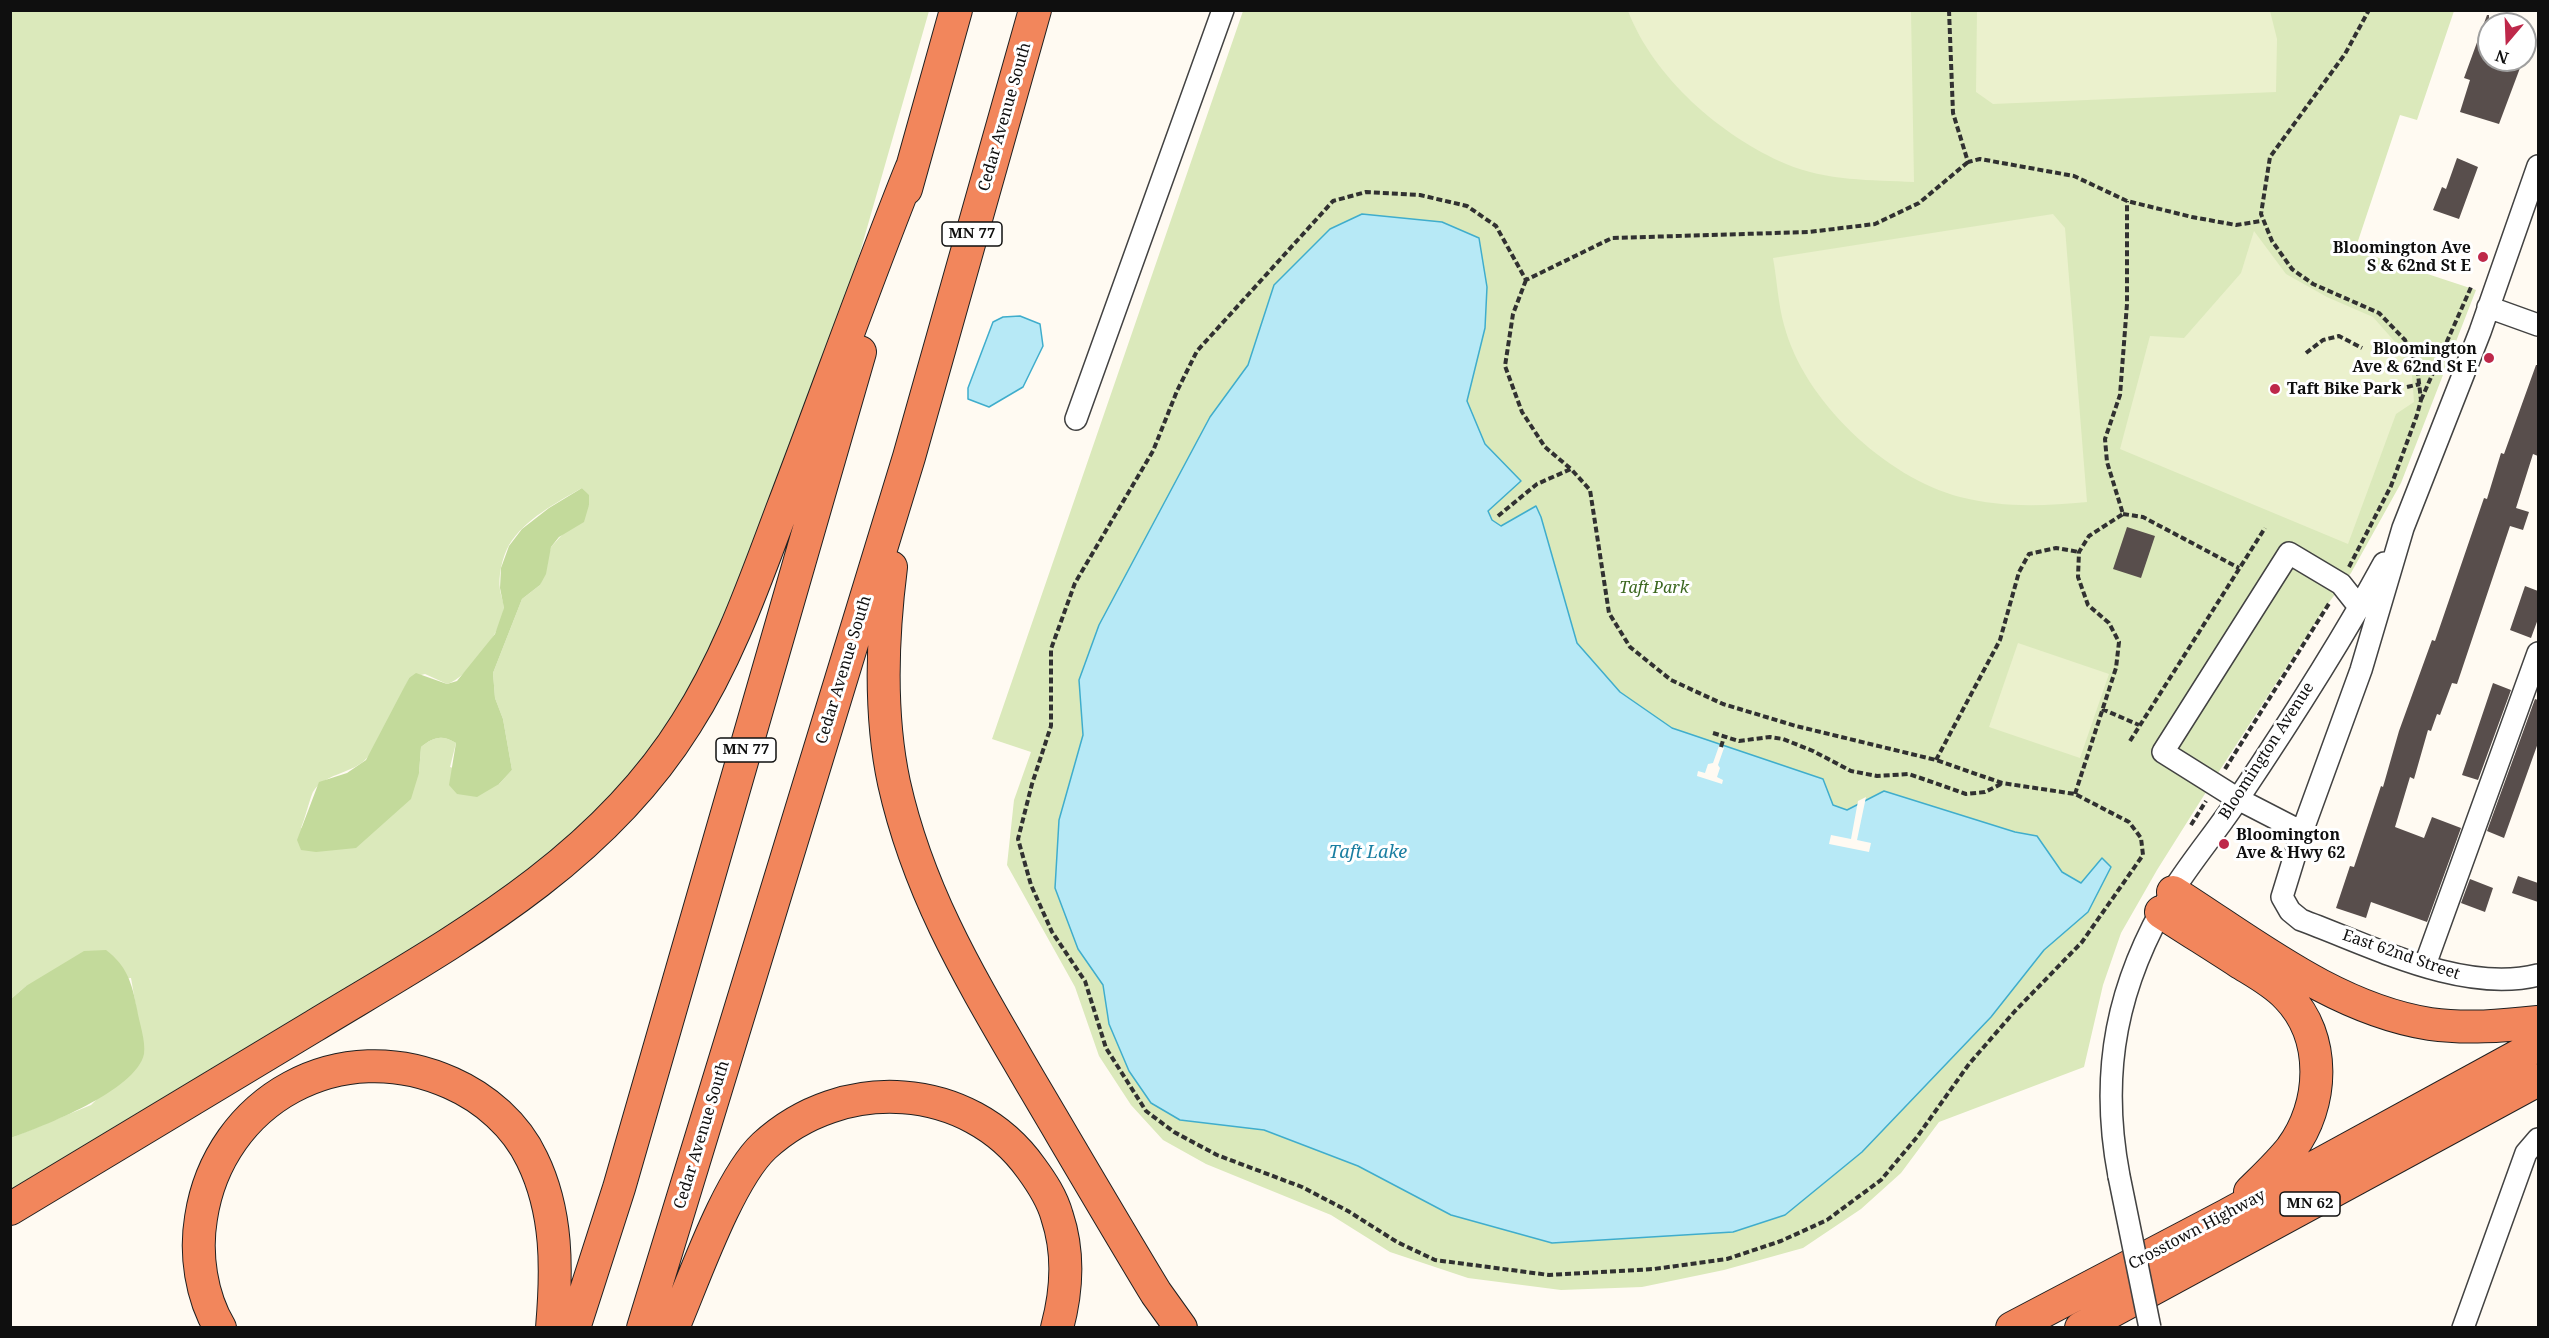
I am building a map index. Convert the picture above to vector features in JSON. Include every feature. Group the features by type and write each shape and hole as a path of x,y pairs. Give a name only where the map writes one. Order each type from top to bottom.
{"highway":[{"name":"Cedar Avenue South","path":"643,1328 909,457 1035,10"},
{"name":"MN 77","path":"574,1328 619,1188 831,456 955,13"},
{"path":"10,1209 483,922 560,866 597,834 630,799 685,727 729,645 806,448 861,293 911,169"},
{"path":"909,457 890,578 883,662 886,723 894,782 907,835 921,878 944,931 1156,1293 1181,1328"},
{"path":"2167,902 2368,1007 2429,1024 2463,1027 2538,1022"},
{"path":"2167,902 2287,995 2310,1031 2316,1054 2317,1078 2313,1104 2304,1127 2291,1149 2227,1215"},
{"name":"Crosstown Highway","path":"2012,1328 2227,1215 2538,1045"},
{"path":"220,1328 206,1294 200,1263 199,1232 203,1204 213,1172 228,1142 248,1118 270,1099 298,1084 333,1070 364,1066 400,1067 434,1075 464,1089 491,1107 512,1129 531,1157 550,1212 556,1282 552,1328"},
{"name":"Crosstown Highway","path":"2081,1328 2538,1080"},
{"path":"673,1328 729,1201 744,1173 763,1148 806,1116 838,1103 870,1096 891,1096 936,1103 968,1113 997,1131 1023,1157 1045,1187 1057,1214 1064,1240 1066,1277 1063,1306 1057,1328"}],"street":[{"path":"1076,419 1223,10"},
{"name":"Bloomington Avenue","path":"2301,920 2290,911 2282,897 2302,832 2361,670 2403,528 2488,307 2538,166"},
{"path":"2488,307 2538,325"},
{"name":"Bloomington Avenue","path":"2150,1328 2112,1138 2109,1092 2112,1054 2129,980 2167,902 2238,800 2360,608 2403,528"},
{"path":"2302,832 2238,800 2163,752 2289,553 2341,584 2360,608"},
{"path":"2424,965 2538,653"},
{"name":"East 62nd Street","path":"2301,920 2424,965 2482,980 2519,980 2538,975"},
{"path":"2463,1328 2526,1153 2538,1139"}],"path":[{"path":"1949,10 1953,113 1968,162"},
{"path":"2369,10 2345,54 2270,157 2263,187 2261,221 2282,259 2302,278 2364,305 2390,322 2411,353 2420,384 2421,400"},
{"path":"1526,280 1496,226 1467,206 1420,195 1366,192 1333,201 1197,351 1177,391 1153,451 1075,583 1051,649 1051,726 1032,784 1018,839 1031,885 1052,932 1084,981 1106,1048 1146,1111 1174,1132 1217,1155 1302,1187 1397,1242 1435,1260 1549,1275 1654,1269 1727,1259 1781,1241 1827,1220 1881,1180 1917,1137 1969,1064 2015,1011 2082,942 2144,855 2141,838 2129,822 2075,794 2001,783 1936,760 1796,726 1723,705 1671,680 1630,647 1609,613 1590,489 1545,447 1522,412 1505,366 1513,314 1526,280 1612,238 1809,232 1875,224 1919,203 1968,162 1980,159 2074,176 2127,201 2192,218 2236,225 2261,221"},
{"path":"2123,514 2107,462 2105,439 2120,395 2127,304 2127,201"},
{"path":"2186,834 2341,584 2391,486 2421,400 2472,285"},
{"path":"2306,353 2323,340 2338,336 2362,348"},
{"path":"2408,387 2420,384"},
{"path":"1498,516 1537,484 1571,469"},
{"path":"2075,794 2116,668 2119,642 2109,623 2088,604 2078,577 2079,552 2089,536 2123,514 2143,517 2239,568"},
{"path":"2130,741 2265,528"},
{"path":"1936,760 2000,640 2019,572 2029,554 2056,548 2079,552"},
{"path":"2102,709 2139,726"},
{"path":"1713,733 1739,741 1770,737 1783,739 1813,751 1836,765 1866,776 1909,774 1966,794 1985,792 2001,783"},
{"path":"1721,747 1724,737"}],"green space":[{"path":"11,11 929,11 861,249 796,453 723,642 631,785 492,909 11,1199 11,1138 91,1105 144,1053 131,978 26,986 11,999","holes":["582,488 589,496 589,505 551,547 540,585 522,599 493,673 495,698 503,719 512,770 499,784 450,767 456,743 446,738 434,739 421,747 419,773 301,828 313,792 318,786 358,765 370,755 409,678 425,674 447,684 464,673 483,652 502,618 504,604 500,590 500,573 509,545 516,536 532,519"]},
{"name":"Taft Park","path":"1243,11 2454,11 2417,120 2400,115 2355,250 2476,290 2401,483 2351,573 2324,609 2218,773 2157,870 2121,933 2103,985 2084,1067 1939,1122 1901,1173 1861,1209 1803,1248 1724,1270 1642,1287 1561,1290 1468,1278 1390,1252 1331,1215 1206,1164 1163,1140 1131,1105 1099,1056 1075,987 1007,865 1014,800 1031,752 992,739"},
{"path":"1628,11 1911,11 1914,182 1849,179 1801,170 1738,138 1692,102 1672,81 1640,36"},
{"path":"1977,11 2270,11 2277,39 2276,92 1993,104 1976,92"},
{"path":"2053,214 2065,228 2087,502 2039,505 1992,503 1960,497 1932,487 1877,454 1851,432 1809,381 1794,353 1784,325 1773,258"},
{"name":"Taft Bike Park","path":"2254,231 2286,274 2327,297 2373,317 2396,343 2412,375 2414,402 2396,414 2348,544 2120,449 2150,336 2184,338 2241,273"},
{"path":"582,488 589,495 589,505 584,522 559,537 551,547 546,574 540,585 522,599 493,673 495,698 503,719 512,770 499,784 477,797 457,794 449,785 456,743 446,738 434,739 421,747 419,773 411,799 356,848 316,852 301,850 297,840 319,782 347,773 366,760 409,678 416,673 447,684 457,681 495,634 504,608 500,588 501,568 509,546 522,529 549,508"},
{"path":"2018,643 2109,674 2080,758 1989,727"},
{"path":"106,950 124,969 133,991 144,1049 137,1068 107,1094 65,1116 11,1138 11,999 26,986 84,951"}],"water":[{"name":"Taft Lake","path":"1362,214 1442,222 1479,238 1487,287 1485,328 1467,401 1485,444 1521,481 1488,511 1492,520 1501,526 1536,506 1577,643 1620,692 1672,728 1823,779 1833,805 1847,810 1884,791 2015,832 2037,836 2062,872 2081,883 2102,858 2111,867 2088,912 2044,950 1991,1017 1862,1152 1785,1215 1733,1232 1552,1243 1451,1215 1358,1166 1264,1130 1180,1120 1151,1103 1129,1071 1109,1024 1103,985 1078,949 1055,888 1059,820 1083,735 1079,680 1099,625 1210,417 1248,365 1274,285 1330,229"},
{"path":"1020,316 1040,324 1043,346 1023,387 989,407 968,399 968,388 993,322 1003,317"}],"pier":[{"path":"1719,746 1724,748 1718,765 1720,768 1717,777 1723,780 1722,784 1697,776 1698,771 1705,773 1708,764 1713,763"},
{"path":"1866,797 1857,840 1871,843 1869,852 1829,844 1831,835 1851,839 1858,801"}],"building":[{"path":"2477,42 2477,72 2518,72 2499,124 2460,112 2470,80 2464,78"},
{"path":"2457,158 2478,167 2459,219 2433,210 2442,187 2446,189"},
{"path":"2536,365 2538,365 2538,456 2533,454 2516,508 2529,512 2523,530 2510,526 2457,684 2452,683 2440,715 2437,714 2431,731 2428,730 2414,779 2410,777 2395,827 2424,838 2432,817 2461,828 2427,922 2371,902 2366,918 2336,908 2350,866 2354,867 2381,786 2383,787 2399,731 2432,640 2435,641 2484,498 2487,499 2501,453 2504,454"},
{"path":"2127,527 2155,536 2141,578 2113,569"},
{"path":"2525,586 2538,591 2538,619 2531,638 2510,630"},
{"path":"2493,683 2511,690 2478,780 2462,775"},
{"path":"2535,699 2538,700 2538,743 2504,838 2487,831"},
{"path":"2518,876 2538,883 2538,902 2512,893"},
{"path":"2470,879 2493,888 2485,912 2461,903"}],"place":[{"name":"Bloomington Ave S & 62nd St E","path":"2483,257"},
{"name":"Bloomington Ave & 62nd St E","path":"2489,358"},
{"name":"Taft Bike Park","path":"2275,389"},
{"name":"Bloomington Ave & Hwy 62","path":"2224,844"}]}
